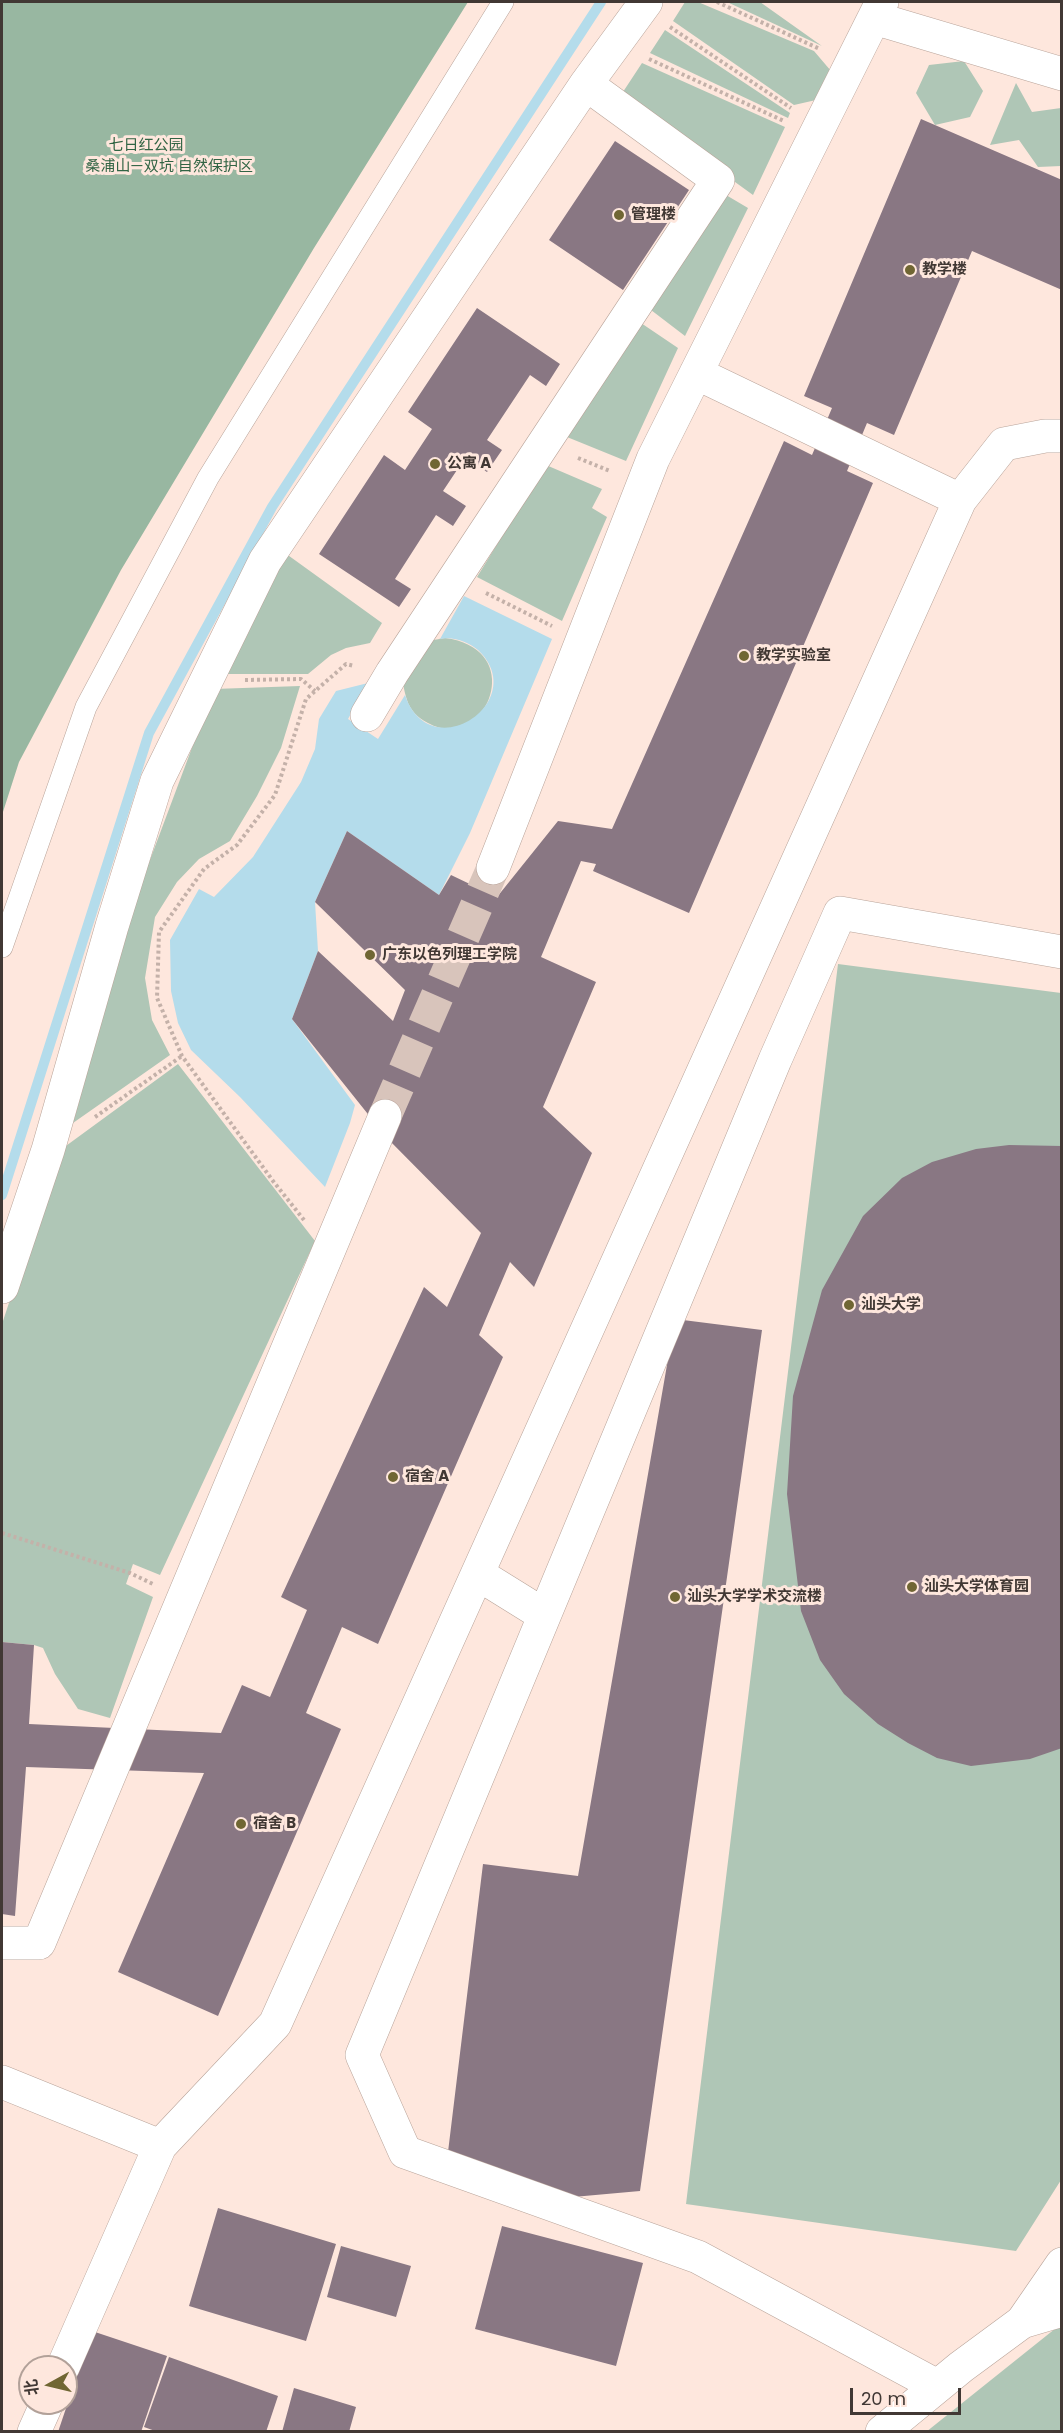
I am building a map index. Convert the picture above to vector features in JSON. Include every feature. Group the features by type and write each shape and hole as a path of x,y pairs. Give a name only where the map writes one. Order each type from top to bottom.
{"street":[{"path":"2,1287 48,1150 112,926 157,781 265,561 586,84 644,4"},
{"path":"493,868 653,459 878,10 1062,74"},
{"path":"367,715 718,180 586,84"},
{"path":"696,373 960,500"},
{"path":"68,2355 160,2146 275,2024 960,500 1004,444 1045,436 1062,436"},
{"path":"937,2386 698,2257 405,2152 362,2055 775,1060 840,913 1062,952"},
{"path":"2,1943 39,1943 386,1116"},
{"path":"478,1574 544,1615"},
{"path":"2,2082 160,2146"},
{"path":"882,2432 937,2386 1022,2322 1062,2265"},
{"path":"1022,2322 1062,2310"},
{"path":"34,2432 42,2415"}],"lane":[{"path":"2,947 86,707 208,478 503,2"}],"path":[{"path":"717,2 851,63"},
{"path":"644,4 817,131"},
{"path":"616,43 817,131"},
{"path":"544,444 643,485"},
{"path":"455,578 582,641"},
{"path":"329,1251 273,1181 182,1056 157,998 159,932 204,869 237,845 275,795 306,699 346,664 392,674"},
{"path":"206,681 301,679 315,691"},
{"path":"48,1150 182,1056"},
{"path":"2,1533 130,1574 183,1599"}],"green space":[{"name":"桑浦山—双坑 自然保护区","path":"2,2 468,2 314,248 121,570 19,762 2,815"},
{"path":"685,2 698,2 814,51 831,71 816,100 794,105 673,21"},
{"path":"727,2 760,2 822,46"},
{"path":"665,30 790,113 788,118 650,53"},
{"path":"964,61 983,91 970,117 935,125 916,93 929,65"},
{"path":"642,63 785,127 753,195 619,98"},
{"path":"1016,83 1032,112 1061,108 1061,166 1038,167 1019,140 990,145"},
{"path":"726,195 748,208 685,336 651,310"},
{"path":"641,323 678,348 626,461 567,437"},
{"path":"546,465 602,489 592,508 607,517 562,621 477,577"},
{"path":"285,553 382,623 370,643 346,648 331,655 308,674 222,674"},
{"path":"445,638 471,646 486,660 492,678 490,697 481,713 467,725 449,729 428,723 415,713 408,704 403,683 408,670 429,643"},
{"path":"300,686 281,748 257,796 230,841 199,859 177,882 155,917 145,978 152,1020 170,1055 73,1123 135,900 214,689"},
{"name":"汕头大学体育园","path":"838,964 1061,993 1061,2180 1016,2251 686,2204"},
{"path":"178,1064 315,1241 160,1575 133,1564 126,1584 153,1597 110,1718 78,1709 55,1674 43,1648 2,1642 2,1324 59,1151"},
{"path":"1061,2324 1061,2431 926,2432"}],"water":[{"path":"464,596 552,639 470,833 439,895 347,831 315,902 318,951 292,1019 355,1105 325,1187 240,1097 191,1050 178,1023 171,991 170,940 199,889 214,897 253,857 301,782 315,749 319,719 336,691 368,683 348,719 378,739 405,695 418,716 435,726 453,727 471,719 485,706 493,689 491,670 478,650 461,640 440,639"}],"building":[{"path":"921,119 1062,180 1062,290 972,251 894,435 867,423 847,471 873,483 689,913 593,871 596,864 581,861 541,957 596,982 543,1107 592,1153 534,1287 510,1262 479,1335 503,1357 378,1644 342,1627 306,1713 341,1729 218,2016 118,1972 204,1773 26,1767 15,1916 2,1914 2,1642 34,1645 29,1724 221,1733 242,1685 270,1697 307,1610 281,1597 424,1287 447,1307 481,1233 387,1138 292,1019 318,951 393,1021 405,990 315,902 347,831 439,895 451,875 497,897 558,821 612,829 784,441 812,455 832,408 804,396"},
{"name":"管理楼","path":"615,141 689,190 623,290 549,240"},
{"name":"公寓 A","path":"477,308 560,364 546,386 530,375 487,440 502,450 487,472 465,458 443,491 466,506 453,526 436,515 395,579 411,589 399,607 319,554 384,455 405,470 432,429 408,412"},
{"path":"1009,1145 1062,1146 1062,1748 1030,1759 971,1766 937,1758 878,1724 844,1694 820,1660 801,1611 787,1494 793,1396 822,1290 863,1216 902,1178 932,1162 976,1149"},
{"name":"汕头大学学术交流楼","path":"675,1319 762,1330 640,2191 573,2197 448,2152 483,1864 578,1876"},
{"path":"218,2208 336,2244 306,2341 189,2306"},
{"path":"502,2226 643,2263 616,2366 475,2329"},
{"path":"341,2246 411,2266 396,2317 327,2297"},
{"path":"92,2331 167,2356 141,2432 58,2432 64,2415 78,2415 78,2373"},
{"path":"169,2357 278,2396 266,2432 158,2432 144,2427"},
{"path":"294,2388 356,2407 349,2432 282,2432"}],"waterway":[{"path":"2,1195 149,733 272,507 601,2"}],"tunnel":[{"path":"385,1116 493,868"}],"place":[{"name":"管理楼","path":"619,215"},
{"name":"教学楼","path":"910,270"},
{"name":"公寓 A","path":"435,464"},
{"name":"教学实验室","path":"744,656"},
{"name":"广东以色列理工学院","path":"370,955"},
{"name":"汕头大学","path":"849,1305"},
{"name":"宿舍 A","path":"393,1477"},
{"name":"汕头大学体育园","path":"912,1587"},
{"name":"汕头大学学术交流楼","path":"675,1597"},
{"name":"宿舍 B","path":"241,1824"}],"park label":[{"name":"七日红公园","path":"146,146"}]}
